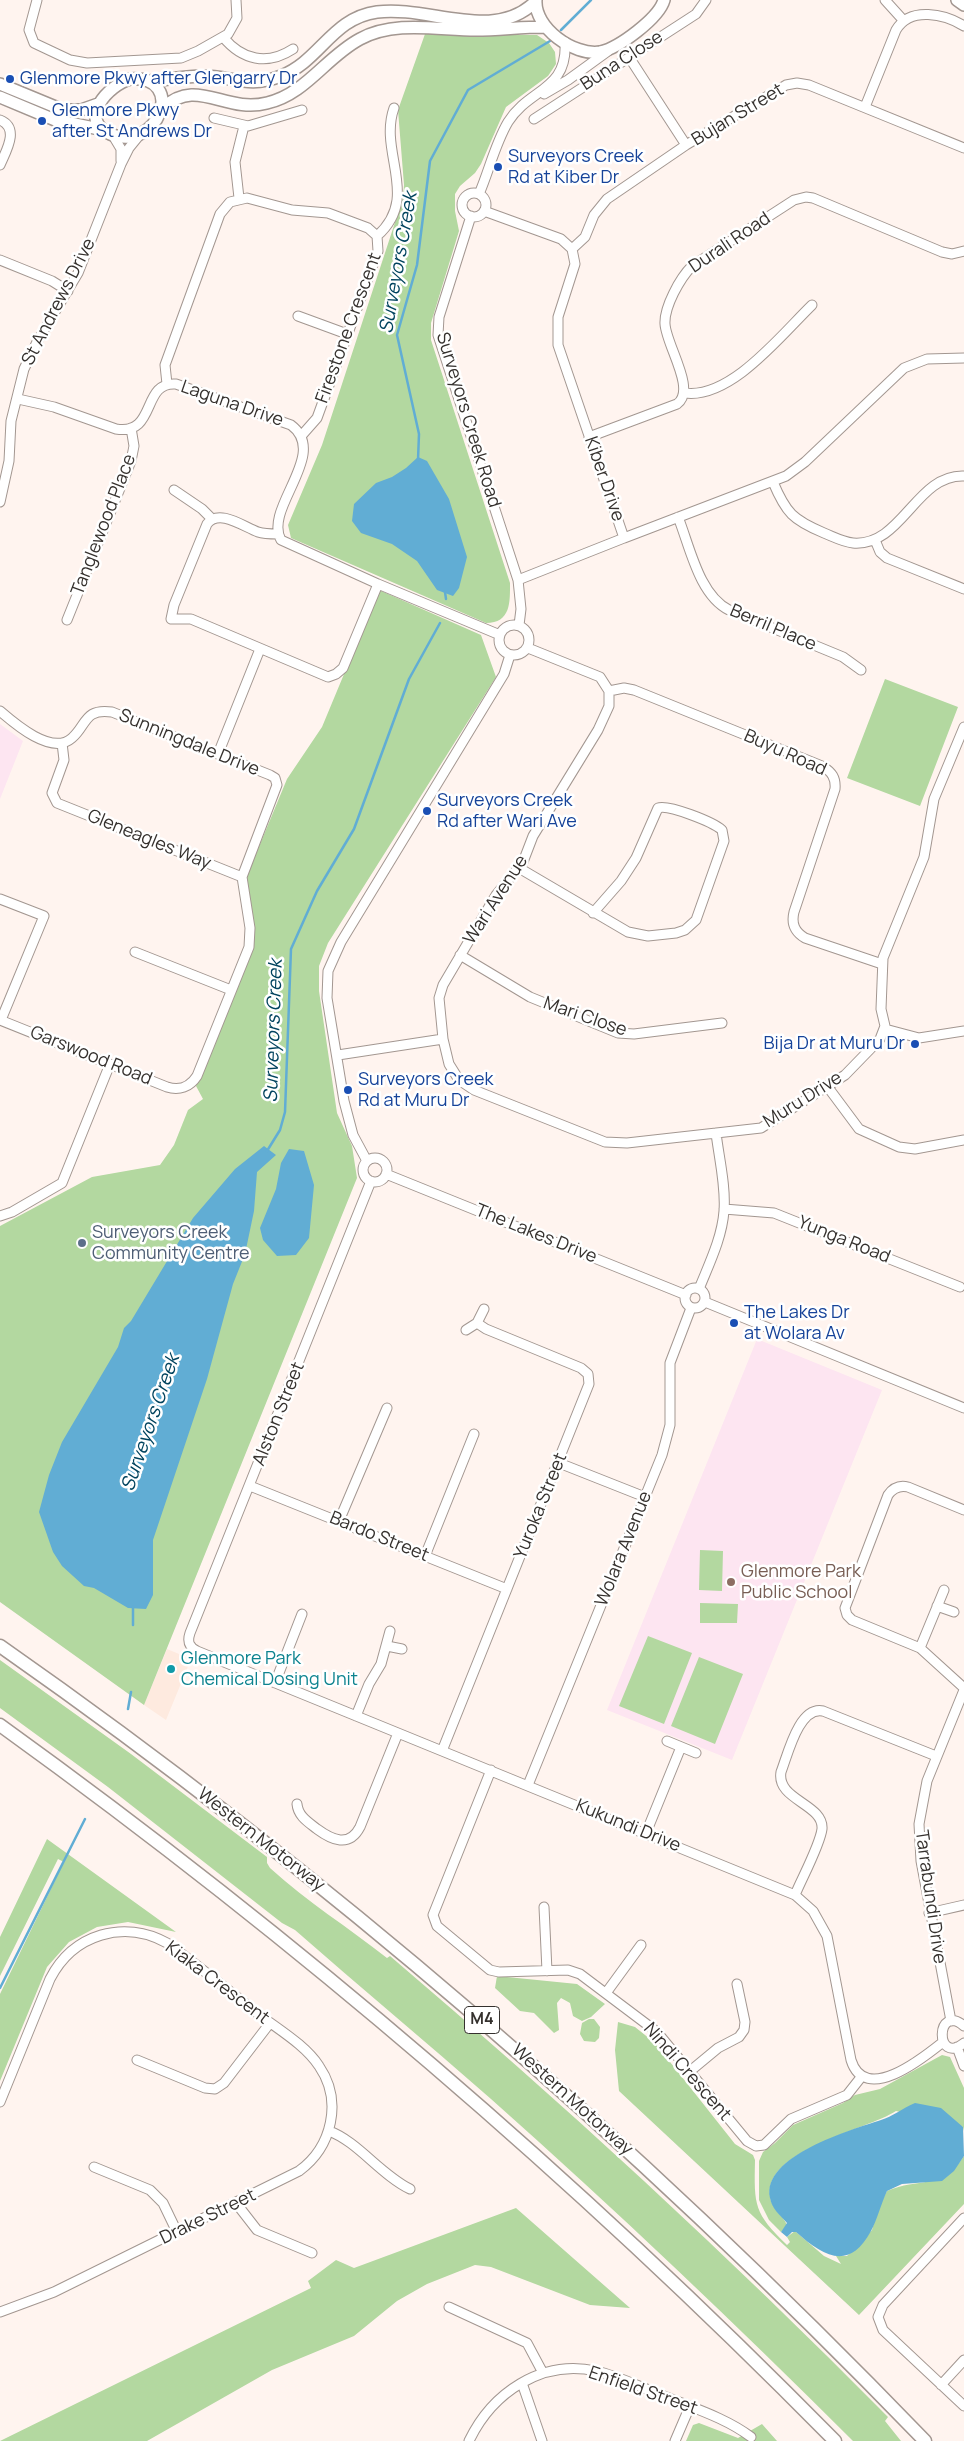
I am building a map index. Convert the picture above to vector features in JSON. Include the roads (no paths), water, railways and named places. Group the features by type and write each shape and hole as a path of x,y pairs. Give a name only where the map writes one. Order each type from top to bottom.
{"highway":[{"name":"Western Motorway","path":"0,1646 104,1719 246,1828 380,1934 492,2028 646,2166 739,2254 925,2441"},
{"path":"0,1725 221,1892 524,2146 655,2267 835,2441"}],"main road":[{"path":"0,84 63,110 81,110 98,104 110,89 124,81 136,78 149,81 204,76 244,82 273,79 286,74 304,63 345,24 371,13 398,11 490,21 516,16 536,1 539,20 544,27 565,42 591,52 612,48 656,15 664,0"},
{"path":"957,0 964,5"},
{"path":"0,97 55,120 125,137 142,132 156,121 163,108 175,99 188,94 200,95 235,105 258,105 274,101 299,89 353,43 371,34 390,29 477,30 544,27"},
{"path":"149,81 160,94 163,108"},
{"path":"98,104 98,120 108,132"}],"street":[{"path":"37,0 29,30 32,40 37,46 76,61 94,63 175,59 192,54 223,37 230,31 236,21 236,0"},
{"name":"Buna Close","path":"534,119 696,14 706,0"},
{"path":"885,0 904,21"},
{"path":"865,107 896,30 904,21 913,17 937,14 952,18 964,26"},
{"path":"223,37 236,51 253,58 274,58 293,49"},
{"path":"479,194 506,127 513,115 551,83 562,71 566,57 565,42"},
{"path":"525,104 568,80 612,48"},
{"path":"629,57 686,145"},
{"name":"Bujan Street","path":"572,249 585,237 594,215 604,201 686,145 777,88 792,83 809,85 964,148"},
{"path":"377,236 390,222 398,197 389,125 394,108"},
{"path":"214,118 244,126 254,126 302,110"},
{"path":"0,120 7,124 11,131 10,141 0,165"},
{"path":"168,384 165,365 220,214 227,204 239,198 235,162 244,126"},
{"path":"108,132 121,149 121,164"},
{"name":"St Andrews Drive","path":"0,502 9,461 11,421 18,398 21,377 30,355 68,291 85,257 121,164 129,148 142,132"},
{"path":"471,193 479,194 486,201 484,211 478,216 471,216 463,208 463,201 471,193"},
{"name":"Durali Road","path":"685,393 685,386 668,338 665,322 680,281 692,266 794,200 806,197 813,198 942,252 956,254 964,251"},
{"name":"Firestone Crescent","path":"239,198 247,198 292,210 328,214 368,228 377,236 378,251 317,418 302,435"},
{"path":"484,211 561,239 572,249"},
{"name":"Surveyors Creek Road","path":"471,216 439,317 438,335 518,580 521,609 519,625"},
{"name":"Kiber Drive","path":"572,249 575,257 574,267 559,309 557,340 624,538 786,476 804,462 904,368 927,359 964,358"},
{"path":"0,260 52,281 68,291"},
{"path":"589,437 677,404 685,393 703,394 734,380 812,305"},
{"path":"298,316 347,334"},
{"name":"Laguna Drive","path":"132,428 142,421 157,390 168,384 181,385 291,425 302,435 304,443 303,456 279,519 278,534"},
{"path":"18,398 54,407 116,429 132,428"},
{"name":"Tanglewood Place","path":"67,620 131,461 134,446 132,428"},
{"path":"773,482 785,509 800,523 848,542 860,543 875,540 886,532 934,486 947,479 964,476"},
{"path":"174,490 202,509 212,519"},
{"path":"378,584 343,668 336,674 324,676 191,619 171,619 207,524 212,519 222,517 261,533 278,534 286,543 500,635"},
{"name":"Berril Place","path":"678,517 705,587 716,602 729,610 843,657 861,670"},
{"path":"518,580 624,538"},
{"path":"875,540 887,558 964,589"},
{"path":"519,625 529,634 528,648 520,654 510,655 502,649 500,635 509,626 519,625"},
{"path":"528,648 595,675 605,682 609,691"},
{"path":"218,754 260,649"},
{"path":"367,1161 353,1135 344,1101 327,986 332,958 504,674 510,655"},
{"name":"Buyu Road","path":"609,691 624,688 634,690 822,766 830,772 835,780 835,789 793,915 793,925 803,937 882,964"},
{"name":"Wari Avenue","path":"443,1039 439,1008 440,992 496,895 519,868 526,856 533,836 603,720 609,706 609,691"},
{"name":"Sunningdale Drive","path":"62,743 73,738 87,718 98,712 108,711 270,775 277,783 276,790 242,877 250,938 247,952 197,1076 192,1082 182,1088"},
{"path":"0,712 31,734 52,743 62,743"},
{"path":"964,727 936,794 925,853 882,964 881,1008 885,1029 919,1038 964,1031"},
{"name":"Gleneagles Way","path":"62,743 64,760 52,793 54,803 242,877"},
{"path":"519,868 593,913 622,930 638,935 676,933 685,930 698,915 724,841 722,830 671,808 663,806 658,808 636,858 621,881 593,913"},
{"path":"0,899 44,916 1,1020"},
{"path":"136,952 231,990"},
{"name":"Mari Close","path":"460,955 530,997 618,1033 634,1034 722,1023"},
{"name":"Garswood Road","path":"1,1020 167,1087 182,1088"},
{"name":"Muru Drive","path":"443,1039 451,1068 468,1087 599,1141 627,1143 764,1126 828,1086 856,1065 880,1039 885,1029"},
{"path":"338,1055 443,1039"},
{"path":"0,1216 17,1209 62,1183 110,1064"},
{"path":"828,1086 859,1129 899,1147 915,1149 964,1140"},
{"path":"699,1289 719,1238 724,1209 716,1133"},
{"path":"374,1159 382,1161 386,1167 386,1174 381,1180 371,1181 365,1177 363,1170 367,1161 374,1159"},
{"name":"The Lakes Drive","path":"386,1174 686,1295"},
{"name":"Alston Street","path":"191,1647 188,1642 190,1633 364,1203 371,1181"},
{"name":"Yunga Road","path":"724,1209 774,1213 960,1287"},
{"path":"693,1289 699,1289 704,1293 705,1302 698,1308 691,1308 686,1301 686,1295 693,1289"},
{"path":"705,1302 964,1408"},
{"name":"Wolara Avenue","path":"528,1785 645,1497 669,1432 670,1363 691,1308"},
{"path":"466,1330 477,1323 484,1310"},
{"name":"Yuroka Street","path":"442,1751 589,1388 588,1374 581,1368 486,1330 477,1323"},
{"path":"338,1521 387,1408"},
{"path":"425,1556 474,1434"},
{"path":"559,1463 645,1497"},
{"name":"Bardo Street","path":"250,1486 507,1589"},
{"path":"964,1510 908,1487 902,1486 893,1489 888,1495 846,1601 845,1611 849,1618 920,1648 964,1689"},
{"path":"920,1648 944,1590"},
{"path":"937,1606 954,1612"},
{"path":"275,1683 302,1614"},
{"path":"356,1716 369,1684 381,1664 390,1631"},
{"path":"387,1646 402,1649"},
{"name":"Kukundi Drive","path":"191,1647 197,1652 795,1895 813,1911 828,1936 852,2062 862,2076"},
{"name":"Tarrabundi Drive","path":"951,2021 920,1854 919,1824 923,1795 936,1756 964,1689"},
{"path":"795,1895 822,1830 818,1817 786,1790 780,1780 781,1772 806,1714 814,1711 823,1711 936,1756"},
{"path":"297,1804 304,1818 328,1837 340,1841 351,1838 360,1827 398,1733"},
{"path":"667,1741 696,1753"},
{"path":"646,1833 681,1747"},
{"name":"Nindi Crescent","path":"491,1770 433,1912 433,1920 437,1926 490,1970 499,1972 576,1972 657,2032 747,2141 756,2146 768,2142 791,2119 845,2097 862,2076"},
{"path":"930,1913 964,1905"},
{"path":"544,1907 547,1971"},
{"name":"Kiaka Crescent","path":"0,2102 56,1969 77,1946 105,1933 132,1932 163,1941 270,2022 315,2060"},
{"path":"606,1993 641,1945"},
{"path":"689,2072 718,2048 739,2037 744,2030 746,2022 737,1984"},
{"path":"964,2026 959,2022 951,2021 942,2029 943,2042 949,2047 960,2045 964,2066"},
{"path":"137,2060 205,2088 215,2089 224,2083 270,2022"},
{"path":"862,2076 877,2079 888,2076 916,2062 943,2042"},
{"name":"Drake Street","path":"0,2312 54,2292 304,2168 320,2150 329,2131 332,2110 332,2094 326,2077 315,2060"},
{"path":"329,2131 341,2137 394,2180 410,2189"},
{"path":"94,2167 150,2190 163,2204 177,2232"},
{"path":"236,2203 258,2230 312,2253"},
{"path":"964,2218 883,2305 878,2317 883,2330 964,2406"},
{"path":"449,2307 527,2343 543,2373"},
{"path":"941,2384 964,2360"},
{"name":"Enfield Street","path":"469,2441 490,2406 501,2396 522,2382 543,2373 569,2369 597,2371 690,2406 736,2426 751,2437"},
{"path":"522,2382 542,2441"},
{"path":"675,2441 690,2406"}],"water":[{"path":"418,457 427,461 449,499 467,557 459,588 453,596 437,590 417,561 392,544 361,533 352,521 354,504 376,483 392,477"},
{"path":"264,1146 276,1155 257,1172 254,1211 245,1254 233,1284 207,1379 153,1540 153,1595 146,1609 128,1608 94,1588 84,1586 62,1566 53,1552 39,1512 49,1475 62,1442 118,1347 124,1328 131,1321 193,1218 235,1169"},
{"path":"289,1149 304,1151 314,1185 309,1238 296,1255 277,1256 263,1240 260,1228 276,1189 281,1163"},
{"path":"915,2103 941,2108 963,2127 964,2156 954,2171 942,2181 902,2184 887,2191 871,2231 863,2244 854,2252 845,2256 835,2256 826,2253 806,2241 796,2232 792,2232 787,2237 781,2232 787,2223 774,2209 770,2198 771,2183 779,2170 793,2158 811,2147 850,2130 885,2119"}],"waterway":[{"name":"Surveyors Creek","path":"561,30 591,0"},
{"name":"Surveyors Creek","path":"418,460 419,434 397,335 417,265 430,161 468,90 550,41"},
{"name":"Surveyors Creek","path":"445,592 446,599"},
{"name":"Surveyors Creek","path":"267,1151 280,1130 285,1112 291,949 317,891 354,829 409,679 440,623"},
{"name":"Surveyors Creek","path":"133,1607 133,1625"},
{"name":"Surveyors Creek","path":"128,1709 131,1692"},
{"name":"Surveyors Creek","path":"0,1988 85,1819"}],"place":[{"name":"Glenmore Pkwy after Glengarry Dr","path":"10,79"},
{"name":"Glenmore Pkwy after St Andrews Dr","path":"42,121"},
{"name":"Surveyors Creek Rd at Kiber Dr","path":"498,167"},
{"name":"Surveyors Creek Rd after Wari Ave","path":"427,811"},
{"name":"Bija Dr at Muru Dr","path":"915,1044"},
{"name":"Surveyors Creek Rd at Muru Dr","path":"348,1090"},
{"name":"Surveyors Creek Community Centre","path":"82,1243"},
{"name":"The Lakes Dr at Wolara Av","path":"734,1323"},
{"name":"Glenmore Park Public School","path":"731,1582"},
{"name":"Glenmore Park Chemical Dosing Unit","path":"171,1669"}]}
